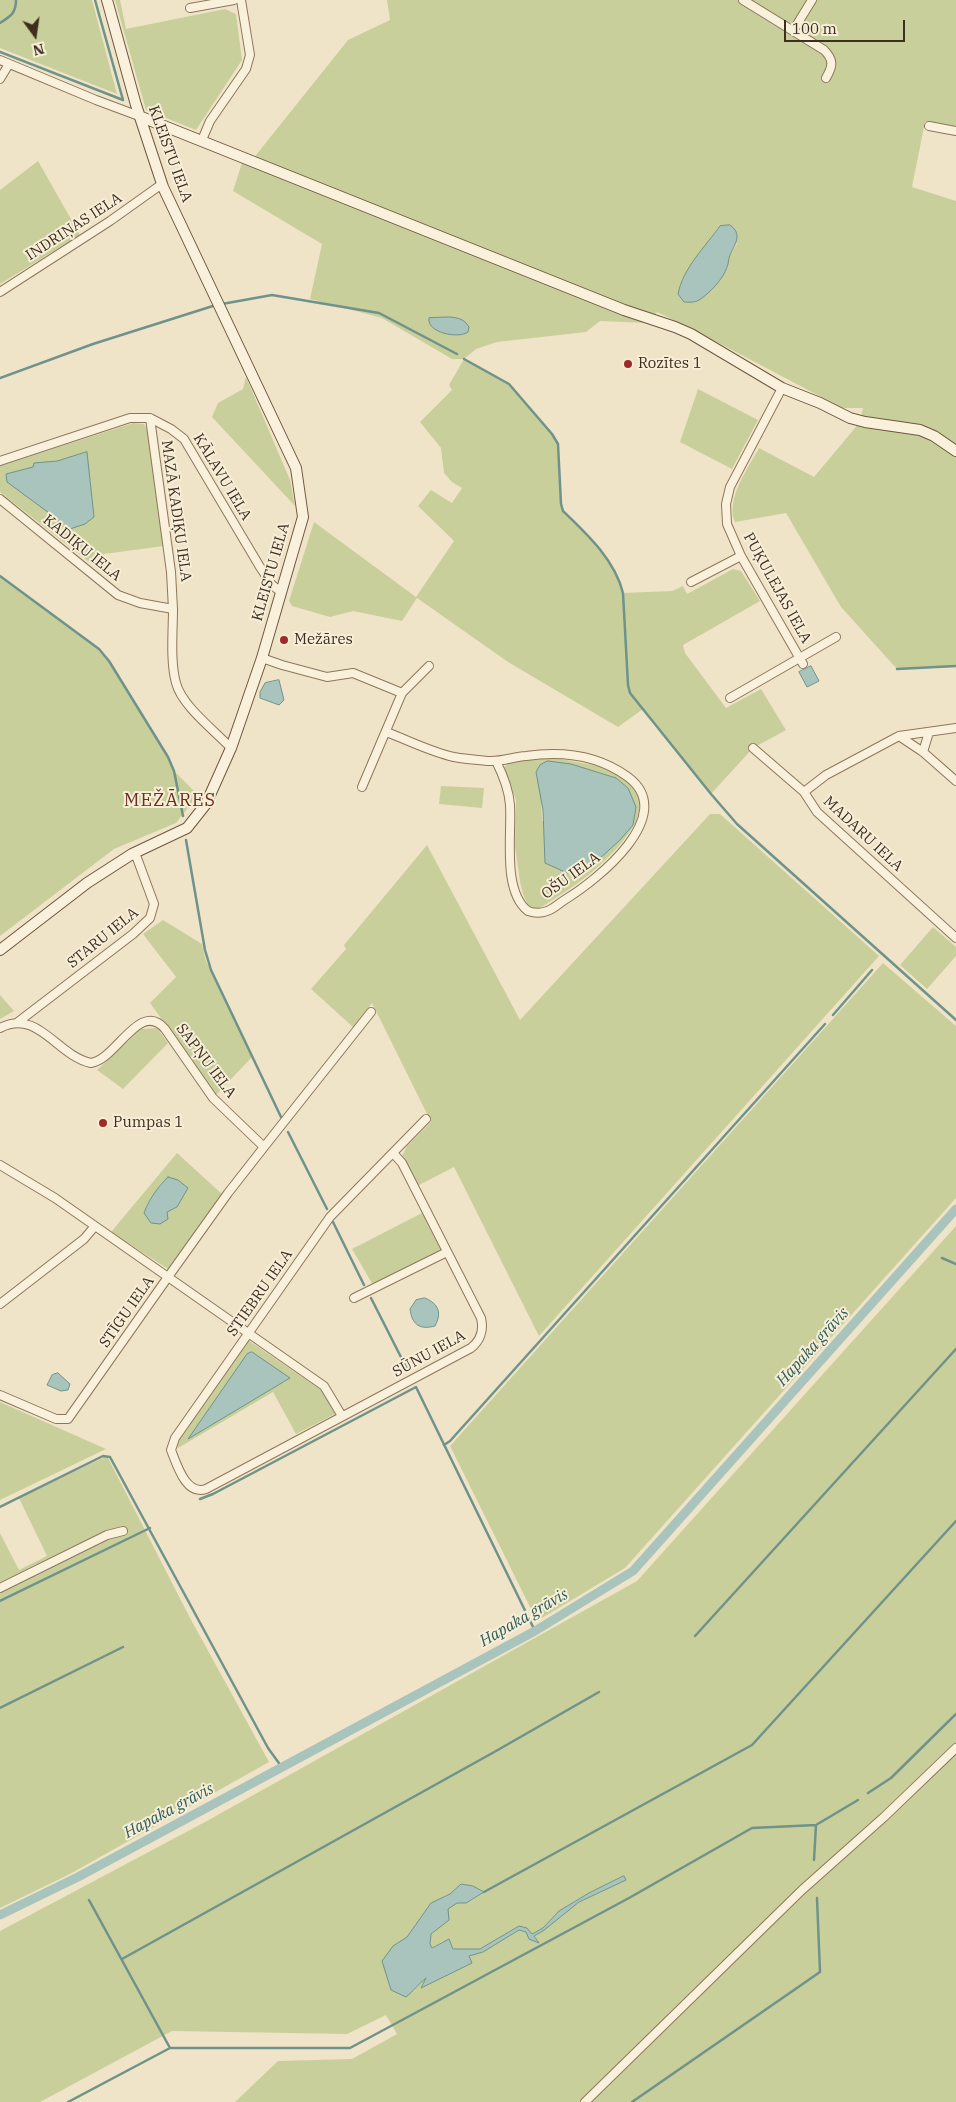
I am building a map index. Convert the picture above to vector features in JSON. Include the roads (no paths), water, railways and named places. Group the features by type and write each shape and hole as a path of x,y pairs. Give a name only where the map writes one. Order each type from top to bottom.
{"street":[{"name":"KLEISTU IELA","path":"0,950 87,883 132,854 187,828 206,804 231,748 262,658 303,518 296,468 162,184 139,116 107,0"},
{"path":"190,8 234,0"},
{"path":"202,140 210,120 246,69 250,54 240,0"},
{"path":"743,0 830,56 832,62 831,69 826,78"},
{"path":"793,31 812,0"},
{"path":"0,60 624,310 675,327 707,342 782,388 820,403 850,418 920,430 934,436 956,451"},
{"path":"0,79 9,64"},
{"path":"928,126 956,131"},
{"name":"INDRIŅAS IELA","path":"0,292 110,221 162,184"},
{"name":"PUĶULEJAS IELA","path":"782,388 730,487 726,504 727,524 741,556 801,660"},
{"path":"0,461 130,418 150,418"},
{"name":"KĀLAVU IELA","path":"150,418 171,429 184,439 260,567 272,585 281,592"},
{"name":"MAZĀ KADIĶU IELA","path":"150,418 171,572 173,609"},
{"name":"KADIĶU IELA","path":"0,500 118,595 140,603 173,609"},
{"path":"691,582 741,556"},
{"path":"173,609 174,672 176,684 187,704 231,748"},
{"path":"730,698 801,660 836,637"},
{"path":"262,658 282,666 326,677 353,673 402,693"},
{"path":"362,787 402,693 429,666"},
{"path":"804,792 826,776 899,736 956,728"},
{"name":"OŠU IELA","path":"386,732 454,757 496,761 544,754 581,757 627,776 636,785 643,797 643,816 637,829 612,864 592,882 546,912 528,912 518,901 511,876 509,799 496,761"},
{"path":"923,752 929,732"},
{"path":"899,736 923,752 956,782"},
{"name":"MADARU IELA","path":"753,748 804,792 817,812 956,938"},
{"name":"STARU IELA","path":"18,1022 133,934 150,918 154,904 137,858 132,854"},
{"path":"342,1416 324,1386 168,1277 228,1193 371,1012"},
{"name":"SAPŅU IELA","path":"18,1022 30,1025 79,1058 91,1063 104,1058 139,1024 147,1020 157,1022 165,1029 218,1103 264,1147"},
{"path":"0,1028 18,1022"},
{"name":"STIEBRU IELA","path":"206,1489 195,1490 188,1485 170,1447 175,1438 330,1217 426,1119"},
{"name":"SŪNU IELA","path":"206,1489 471,1348 477,1343 482,1330 482,1321 402,1163 393,1153"},
{"name":"STĪGU IELA","path":"0,1165 41,1188 168,1277 68,1419 56,1419 0,1394"},
{"path":"0,1304 84,1239 95,1226"},
{"path":"354,1298 448,1252"},
{"path":"0,1588 107,1535 123,1531"},
{"path":"585,2102 802,1890 884,1817 956,1748"}],"water":[{"path":"730,225 736,232 737,239 723,276 699,300 684,302 678,294 685,275 695,258 720,226"},
{"path":"429,318 459,318 465,322 469,327 468,332 451,335 438,331 429,323"},
{"path":"87,452 94,517 85,524 67,530 49,513 7,482 6,474 33,467 34,463 57,461"},
{"path":"811,666 819,681 807,687 799,672"},
{"path":"279,680 284,700 279,705 260,698 260,692 265,683"},
{"path":"548,761 571,764 616,778 628,788 636,807 633,825 620,840 587,870 567,873 545,863 543,810 536,772 540,765"},
{"path":"168,1177 178,1180 188,1188 177,1207 167,1212 168,1219 160,1224 151,1223 144,1213 154,1194"},
{"path":"425,1298 430,1300 438,1309 439,1313 435,1326 421,1327 415,1322 411,1314 410,1309 416,1300"},
{"path":"252,1352 290,1378 188,1439 247,1354"},
{"path":"58,1373 70,1384 68,1390 61,1391 47,1385 52,1375"},
{"path":"624,1876 626,1880 579,1902 534,1936 539,1943 529,1939 526,1932 519,1930 483,1952 469,1956 472,1963 421,1988 426,1978 406,1997 391,1990 382,1961 393,1946 407,1937 431,1903 450,1894 461,1884 473,1886 484,1892 466,1903 457,1903 448,1909 449,1920 431,1934 430,1944 432,1948 449,1939 453,1949 480,1949 519,1926 527,1928 532,1934 543,1928 559,1911 589,1893"}],"waterway":[{"path":"0,23 12,14 16,0"},
{"path":"0,52 123,100 95,0"},
{"path":"222,304 272,295 379,313 457,354"},
{"path":"0,378 93,344 216,305"},
{"path":"464,359 509,384 552,434 558,444 563,511 599,548 614,570 623,593 630,693 737,824 956,1020"},
{"path":"0,576 99,649 109,661 168,757 174,771 183,816"},
{"path":"897,669 956,666"},
{"path":"186,840 205,950 211,970 281,1117"},
{"path":"833,1015 872,970"},
{"path":"444,1445 450,1441 825,1024"},
{"path":"288,1132 327,1209"},
{"name":"Hapaka grāvis","path":"0,1915 78,1877 535,1631 633,1571 956,1209"},
{"path":"333,1222 364,1285"},
{"path":"942,1258 956,1264"},
{"path":"371,1298 407,1369"},
{"path":"695,1636 956,1349"},
{"path":"200,1499 213,1494 416,1387 535,1631"},
{"path":"0,1507 103,1456 110,1457 268,1748 281,1766"},
{"path":"484,1892 752,1745 956,1521"},
{"path":"0,1601 150,1528"},
{"path":"0,1708 123,1647"},
{"path":"122,1959 599,1692"},
{"path":"868,1793 891,1778 956,1714"},
{"path":"68,2102 170,2048 350,2048 629,1898 752,1828 816,1825 858,1800"},
{"path":"814,1860 816,1825"},
{"path":"632,2102 820,1972 817,1898"},
{"path":"89,1900 170,2048"}],"place":[{"name":"Rozītes 1","path":"628,364"},
{"name":"Mežāres","path":"284,640"},
{"name":"Pumpas 1","path":"103,1123"}],"district":[{"name":"MEŽĀRES","path":"170,801"}]}
